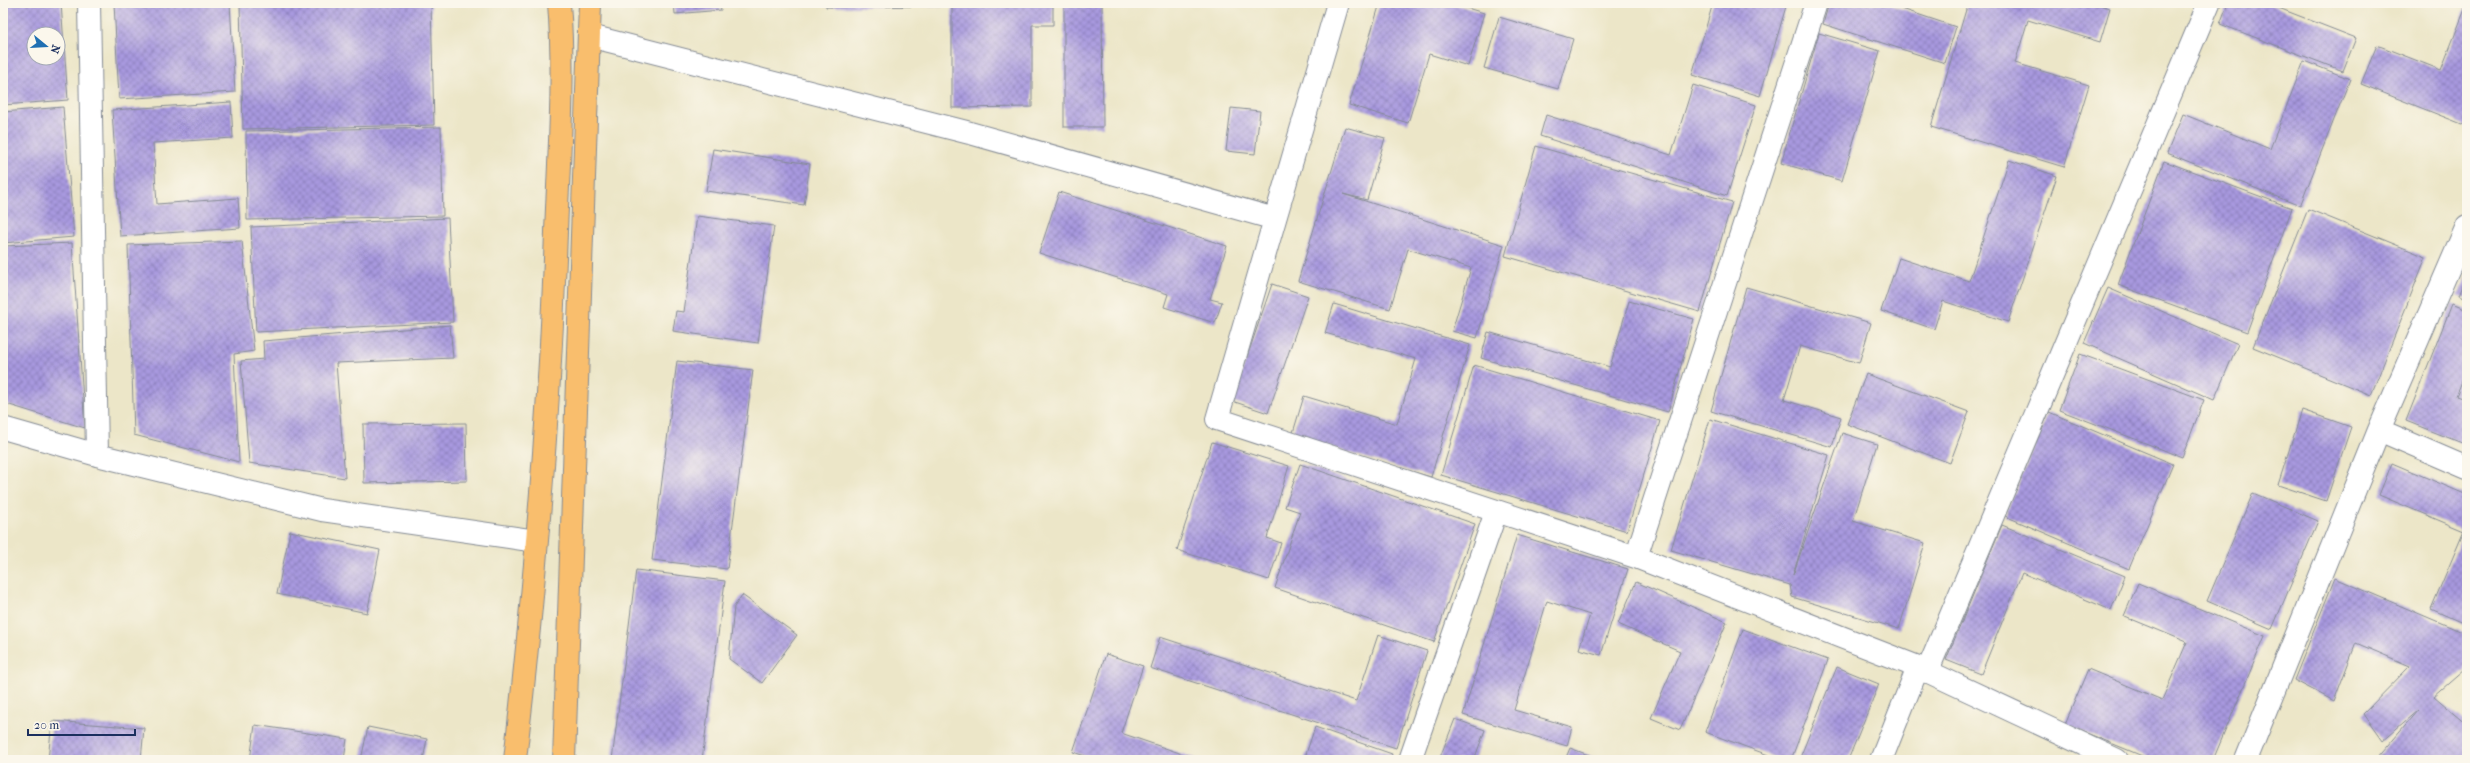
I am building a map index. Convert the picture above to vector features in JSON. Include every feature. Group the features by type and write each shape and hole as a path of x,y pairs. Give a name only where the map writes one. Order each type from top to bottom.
{"main road":[{"path":"515,760 536,542 553,319 563,52 559,3"},
{"path":"564,760 590,3"}],"street":[{"path":"89,3 97,455"},
{"path":"1338,3 1217,419 1636,557 1923,669 2117,760"},
{"path":"1636,557 1816,3"},
{"path":"1881,760 1923,669 2209,3"},
{"path":"590,36 970,133 1275,219"},
{"path":"2246,760 2379,430 2467,226"},
{"path":"3,428 97,455 322,510 536,542"},
{"path":"2379,430 2467,468"},
{"path":"1410,760 1496,512"}],"building":[{"path":"3,3 61,3 63,26 26,26 26,66 66,66 68,100 3,105"},
{"path":"114,3 230,3 235,92 119,99"},
{"path":"240,3 431,3 434,125 243,129"},
{"path":"674,3 720,3 721,10 675,14"},
{"path":"826,3 1053,3 1053,25 1032,25 1032,107 952,108 952,6 826,7"},
{"path":"1064,3 1102,3 1103,127 1064,127"},
{"path":"1380,3 1450,3 1484,13 1468,66 1429,54 1408,123 1349,105"},
{"path":"1713,3 1787,3 1760,96 1692,75"},
{"path":"1829,3 1884,3 1956,27 1945,63 1823,24"},
{"path":"1968,3 2093,3 2110,8 2100,42 2028,20 2015,63 2089,85 2064,167 1931,127"},
{"path":"2228,3 2272,3 2271,5 2356,38 2343,71 2220,24"},
{"path":"2467,4 2467,126 2361,84 2377,45 2441,70"},
{"path":"1499,17 1573,39 1558,89 1484,68"},
{"path":"1819,33 1880,51 1842,181 1781,163"},
{"path":"2304,61 2350,79 2300,206 2167,153 2183,114 2270,149"},
{"path":"1693,85 1756,105 1727,196 1540,136 1546,115 1671,155"},
{"path":"231,102 233,138 153,143 157,204 238,198 240,228 120,236 112,110"},
{"path":"63,107 74,237 3,243 3,112"},
{"path":"1231,108 1260,111 1255,154 1226,151"},
{"path":"441,127 443,216 247,220 246,131"},
{"path":"1345,127 1385,138 1367,200 1343,194 1504,245 1477,338 1452,331 1471,268 1408,249 1390,309 1298,281"},
{"path":"1536,146 1732,202 1700,312 1505,256"},
{"path":"713,149 810,164 804,205 706,191"},
{"path":"2009,160 2057,176 2008,322 1943,301 1934,329 1881,311 1899,258 1969,281"},
{"path":"2164,161 2292,208 2247,332 2118,285"},
{"path":"1059,192 1227,246 1210,299 1222,302 1215,323 1164,307 1168,294 1039,253"},
{"path":"2308,209 2426,257 2371,395 2253,347"},
{"path":"697,216 774,226 758,343 673,331 676,311 684,312"},
{"path":"448,218 453,322 256,332 251,227"},
{"path":"242,241 254,351 234,354 239,462 134,435 128,245"},
{"path":"72,243 85,428 3,403 3,246"},
{"path":"2467,272 2467,299 2458,296"},
{"path":"1272,284 1308,296 1268,413 1232,401"},
{"path":"1746,287 1871,323 1859,363 1800,346 1784,400 1841,417 1832,447 1711,411"},
{"path":"2108,288 2238,344 2214,400 2084,343"},
{"path":"1629,301 1694,319 1668,412 1481,358 1488,332 1610,367"},
{"path":"1334,304 1470,345 1431,477 1292,436 1304,396 1397,424 1416,359 1325,333"},
{"path":"2452,304 2467,310 2467,369 2456,396 2467,400 2467,445 2406,421"},
{"path":"450,325 453,358 336,363 345,478 249,463 241,361 264,359 263,341"},
{"path":"2080,354 2204,400 2182,457 2059,410"},
{"path":"677,361 753,370 727,569 652,560"},
{"path":"1474,365 1660,421 1627,531 1441,475"},
{"path":"1866,374 1969,412 1950,463 1847,424"},
{"path":"2302,410 2351,427 2326,501 2278,485"},
{"path":"2049,412 2173,464 2129,569 2005,516"},
{"path":"1710,419 1829,455 1793,575 1842,433 1877,444 1853,521 1925,543 1899,629 1792,597 1790,585 1671,550"},
{"path":"466,423 467,481 364,483 363,424"},
{"path":"1212,442 1289,466 1267,538 1281,543 1269,580 1177,550"},
{"path":"2392,463 2467,495 2467,625 2431,609 2464,531 2379,495"},
{"path":"1300,464 1475,524 1434,642 1275,588 1300,512 1285,507"},
{"path":"2253,493 2318,521 2272,629 2207,601"},
{"path":"2002,525 2125,576 2111,610 2022,573 1981,674 1946,660"},
{"path":"290,531 380,550 367,613 277,594"},
{"path":"1517,535 1628,569 1601,655 1579,649 1590,615 1547,601 1514,710 1572,727 1567,746 1463,715"},
{"path":"636,570 725,581 702,760 612,760"},
{"path":"2335,578 2467,634 2467,661 2464,670 2434,696 2467,724 2467,760 2375,760 2418,710 2382,741 2363,714 2410,666 2356,643 2334,701 2294,680"},
{"path":"1636,582 1727,622 1680,730 1651,718 1680,651 1618,624"},
{"path":"2138,583 2265,636 2213,760 2152,760 2065,724 2088,669 2162,700 2187,642 2124,616"},
{"path":"742,595 797,635 762,683 729,659 734,607"},
{"path":"1743,629 1828,660 1791,760 1782,760 1705,732"},
{"path":"1378,635 1427,651 1396,748 1150,668 1160,637 1356,701"},
{"path":"1106,654 1143,666 1121,733 1200,760 1097,760 1073,752"},
{"path":"1837,667 1879,684 1848,760 1799,760"},
{"path":"1455,719 1485,730 1474,760 1439,760"},
{"path":"52,721 144,728 141,760 48,760"},
{"path":"255,725 347,739 344,760 250,760"},
{"path":"368,727 427,739 423,760 361,760"},
{"path":"1315,727 1392,754 1390,760 1304,760"},
{"path":"1570,748 1602,760 1565,760"}]}
